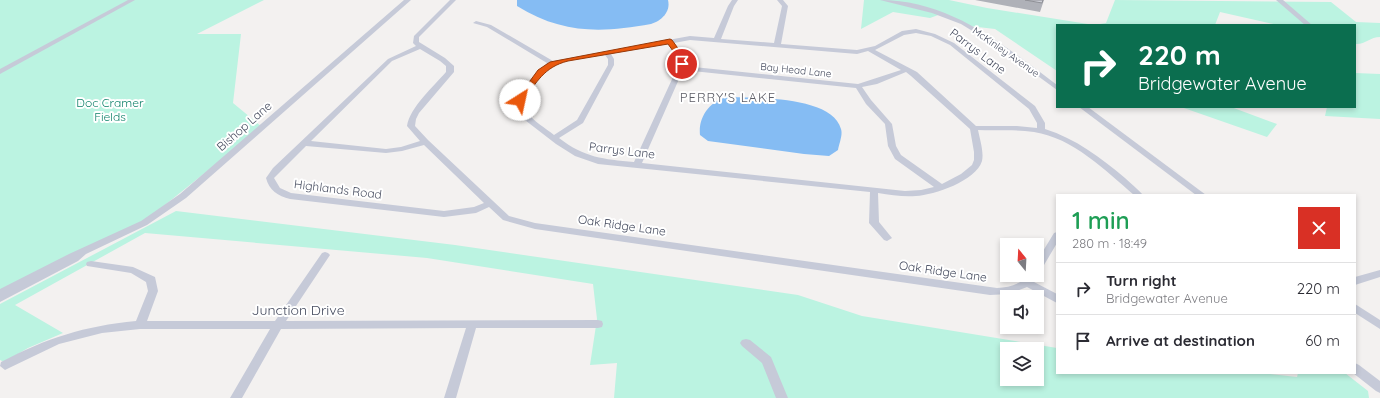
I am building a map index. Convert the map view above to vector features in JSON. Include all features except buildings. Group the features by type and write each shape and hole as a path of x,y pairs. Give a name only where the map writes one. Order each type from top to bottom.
{"street":[{"path":"0,72 132,0"},
{"name":"Bishop Lane","path":"0,292 67,258 84,252 144,223 183,196 408,0"},
{"path":"420,47 416,43 418,34 453,0"},
{"path":"717,40 735,0"},
{"path":"777,45 785,6 780,0"},
{"name":"McKinley Avenue","path":"883,0 928,10 963,23 991,39 1056,87"},
{"path":"1279,0 1308,24"},
{"path":"476,23 489,26 552,63"},
{"name":"Parrys Lane","path":"974,128 978,160 975,168 968,174 941,188 914,194 874,191 583,158 574,153 524,115 520,108 520,100 541,72 552,63 607,52 690,38 857,52 871,50 898,35 909,32 925,33 943,39 1032,108 1040,122 1041,131"},
{"path":"637,165 682,64 681,58 670,41"},
{"name":"Oak Ridge Lane","path":"420,47 446,61 450,66 450,72 412,119 411,126 425,142 506,218 535,226 990,291 1011,290 1026,282"},
{"name":"Highlands Road","path":"420,47 390,60 276,170 270,178 272,186 279,192 290,196 444,214 476,210 491,203"},
{"path":"871,50 914,74 974,128 1041,131 1058,136 1083,149 1138,194"},
{"path":"554,138 580,122 611,65 611,59 607,52"},
{"name":"Bay Head Lane","path":"680,68 858,86 874,82 906,70"},
{"path":"858,86 868,103 887,123 890,129 890,145 893,152 941,188"},
{"path":"1084,108 1201,194"},
{"path":"304,143 386,151 402,149 425,142"},
{"path":"874,191 874,223 887,238"},
{"path":"1044,258 1056,237"},
{"name":"Bishop Lane","path":"0,298 75,259 84,252"},
{"path":"236,398 277,326 325,255"},
{"path":"92,264 133,270 150,280 153,291 140,325"},
{"path":"1356,281 1380,274"},
{"path":"1035,282 1056,298"},
{"path":"1356,309 1380,325"},
{"name":"Junction Drive","path":"5,365 40,347 76,333 98,328 140,325 277,326 598,324"},
{"path":"450,398 472,325"},
{"path":"746,343 767,360 782,398"},
{"path":"1356,369 1380,388"}],"green space":[{"name":"Doc Cramer Fields","path":"0,0 264,0 197,34 241,34 233,103 262,127 145,221 0,292"},
{"path":"864,0 949,0 987,8 1088,24 1056,24 1056,70 995,29 969,26 941,14 930,18 893,12 861,29"},
{"path":"1115,0 1331,2 1356,22 1380,23 1380,37 1356,44 1356,24 1274,24 1220,12 1215,24 1100,24 1106,23"},
{"path":"1356,73 1380,74 1380,119 1325,116 1327,108 1356,108"},
{"path":"1184,108 1234,108 1277,124 1267,137"},
{"path":"176,211 455,245 798,295 862,316 1020,342 1000,342 1000,386 1044,386 1044,346 1056,348 1056,374 1271,374 1297,377 1298,374 1346,374 1368,391 1369,398 614,398 617,363 590,365 597,319 593,284 427,258 145,233 15,305 63,333 28,348 4,362 0,360 0,304"}],"water":[{"path":"517,0 668,0 669,4 667,12 662,18 651,24 598,30 582,29 550,22 517,6"},
{"path":"728,97 792,101 823,110 835,118 841,129 838,150 829,156 708,141 700,135 703,115 711,105"}],"district":[{"name":"PERRY'S LAKE","path":"728,97"}],"route":[{"path":"520,100 523,93 541,72 552,63 568,59 670,41 681,58 682,64"}]}
